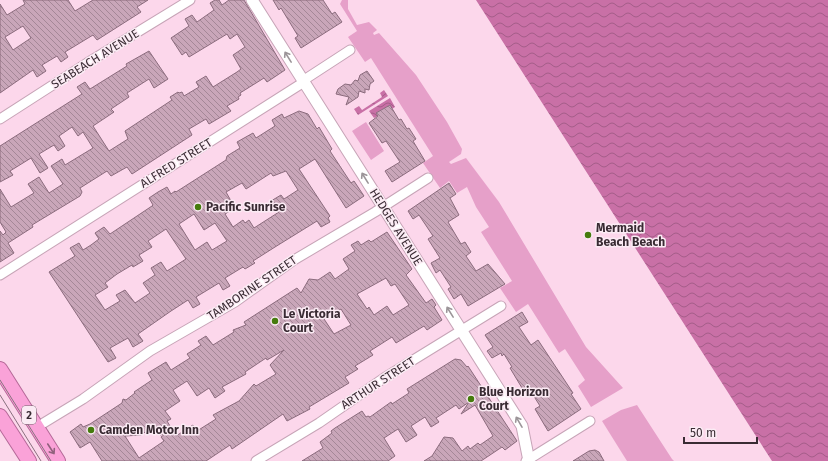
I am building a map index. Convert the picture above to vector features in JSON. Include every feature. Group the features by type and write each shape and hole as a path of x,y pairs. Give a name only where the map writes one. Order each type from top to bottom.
{"highway":[{"name":"2","path":"0,369 58,461"},
{"name":"2","path":"0,416 29,461"}],"street":[{"name":"SEABEACH AVENUE","path":"0,119 87,62 190,0"},
{"name":"HEDGES AVENUE","path":"252,0 522,426 528,460"},
{"name":"ALFRED STREET","path":"0,274 304,82 307,78 350,50"},
{"name":"TAMBORINE STREET","path":"37,427 100,387 150,351 226,308 294,260 428,178"},
{"name":"ARTHUR STREET","path":"256,461 320,422 384,378 501,306"},
{"path":"528,460 590,421"}],"shaded area":[{"path":"342,0 348,0 348,9 357,25 369,22 377,30 373,33 374,35 379,33 416,75 447,122 462,149 461,154 449,162 451,164 466,158 499,202 586,347 623,388 591,407 578,386 585,380 565,349 559,353 528,304 516,312 500,288 512,281 481,232 489,227 476,207 467,187 457,193 449,181 440,188 423,163 433,156 371,58 365,62 348,37 357,31 340,4"},
{"path":"366,122 384,151 371,160 352,131"},
{"path":"637,405 674,461 627,461 602,421 621,410"}],"water":[{"path":"476,0 828,0 828,461 772,461"},
{"path":"384,90 388,96 358,115 354,109 359,106 362,110 382,97 380,93"},
{"path":"390,98 395,107 392,109 390,105 376,113 378,116 374,118 369,111"}],"building":[{"path":"23,0 68,0 75,11 93,0 148,0 137,7 141,12 97,40 93,35 65,52 68,57 61,62 57,56 42,65 46,71 37,77 33,70 0,93 0,4 7,15 25,4","holes":["23,26 31,38 13,50 5,37"]},
{"path":"215,0 219,0 222,5 229,0 244,0 285,70 267,82 264,78 240,93 241,95 238,97 239,99 227,106 231,111 209,124 206,119 189,129 192,135 132,174 127,167 111,176 107,171 80,188 82,192 80,196 32,225 33,227 8,243 14,253 0,262 0,231 3,235 6,232 0,222 0,189 11,207 34,193 28,184 39,177 49,193 63,184 51,166 62,159 65,165 93,148 83,132 78,136 72,127 59,136 65,146 58,151 54,145 39,154 48,168 40,173 31,158 10,171 13,175 0,182 0,146 82,94 77,87 85,82 90,89 127,66 126,64 149,51 168,79 154,88 149,79 127,93 129,97 111,109 114,112 93,126 109,151 128,139 125,131 172,100 170,97 178,92 182,92 184,96 199,87 196,82 206,76 213,87 237,72 241,69 233,55 245,47 237,34 230,39 227,34 189,57 186,52 182,55 171,38 189,26 185,19 192,15 197,22 214,10 210,3"},
{"path":"273,0 323,0 332,14 335,12 342,22 301,48 295,38 298,36 281,8 279,10"},
{"path":"367,71 374,81 370,84 369,90 365,89 365,93 359,91 358,97 346,105 349,97 336,94 338,89 345,84 351,85 355,80 358,81 360,75"},
{"path":"390,105 399,120 401,119 416,139 413,141 425,161 392,182 385,171 400,162 386,141 382,143 369,123 378,116 376,113"},
{"path":"299,111 308,114 317,129 319,127 332,149 330,151 351,183 354,181 364,196 346,208 315,159 299,169 330,216 328,218 330,222 321,227 317,221 253,261 255,263 245,269 243,267 225,278 230,286 223,290 219,283 196,297 200,304 193,308 188,300 138,334 143,341 133,347 128,338 110,348 116,358 108,362 49,272 75,256 70,248 79,243 83,250 99,239 95,233 104,227 110,234 152,206 153,205 149,198 158,192 167,187 171,194 175,191 176,192 226,160 227,156 240,148 237,142 253,133 256,138 275,126 272,120 282,114 284,118","holes":["286,171 298,190 284,199 281,195 271,201 279,212 254,228 249,220 245,223 243,220 233,227 225,214 235,208 226,192 242,183 246,189 271,173 273,176","194,214 204,230 215,223 227,241 212,250 207,242 195,250 179,224","166,229 186,259 167,271 161,262 151,268 155,275 143,283 150,293 135,303 125,290 116,295 120,301 105,310 95,295 108,287 105,283 117,274 132,265 133,267 143,261 139,255 152,247 148,241"]},
{"path":"449,183 456,194 450,198 459,215 448,222 461,244 465,242 471,252 466,256 476,271 488,264 505,284 468,306 461,294 454,299 448,289 451,287 440,270 436,273 431,263 440,258 428,239 433,236 419,215 413,219 408,211"},
{"path":"387,232 412,269 406,275 426,303 432,299 436,305 434,307 442,320 427,330 424,326 396,343 392,337 370,351 373,355 355,366 358,369 345,377 349,383 309,407 310,409 287,421 283,414 232,449 230,445 206,461 102,461 90,442 80,448 70,432 81,424 83,427 90,424 122,403 123,399 126,400 135,393 134,392 152,380 148,373 166,362 171,370 190,358 187,354 201,345 198,341 206,336 213,345 234,332 233,330 246,325 244,322 297,288 301,293 309,279 318,280 330,272 335,279 349,269 343,259 355,251 351,245 358,241 361,245 369,240 371,242","holes":["386,278 391,286 395,284 409,305 393,315 387,306 374,315 369,307 367,309 357,294","341,309 351,325 334,334 324,319","284,350 270,365 276,374 256,386 254,384 239,401 213,415 216,419 197,431 193,425 176,436 167,421 171,419 165,411 180,401 173,390 187,381 197,396 209,388 215,398 225,391 222,387 246,374 245,372 266,358 267,360","154,426 160,435 165,434 161,437 164,441 139,458 125,436 141,435"]},
{"path":"522,312 528,322 519,327 531,345 538,340 573,393 571,394 581,409 548,431 535,409 540,406 530,390 525,393 510,368 512,367 504,354 502,356 501,353 492,358 487,351 493,347 485,335"},
{"path":"455,359 461,360 467,367 468,366 517,441 505,450 502,447 481,461 424,461 432,456 444,437 453,438 462,451 468,446 470,449 478,443 480,445 493,436 475,405 461,414 469,402 459,409 456,405 436,418 439,422 431,427 425,417 411,426 417,435 406,442 398,429 384,438 395,456 388,461 302,461 323,448 320,442 332,433 331,431 335,428 362,411 366,417 370,417 391,402 392,404 409,393 407,389"},
{"path":"595,450 599,452 604,461 573,461 589,451"}],"tram line":[{"path":"0,380 51,461"},
{"path":"0,395 41,461"}],"place":[{"name":"Pacific Sunrise","path":"198,207"},
{"name":"Mermaid Beach Beach","path":"588,235"},
{"name":"Le Victoria Court","path":"275,321"},
{"name":"Blue Horizon Court","path":"471,399"},
{"name":"Camden Motor Inn","path":"91,430"}]}
